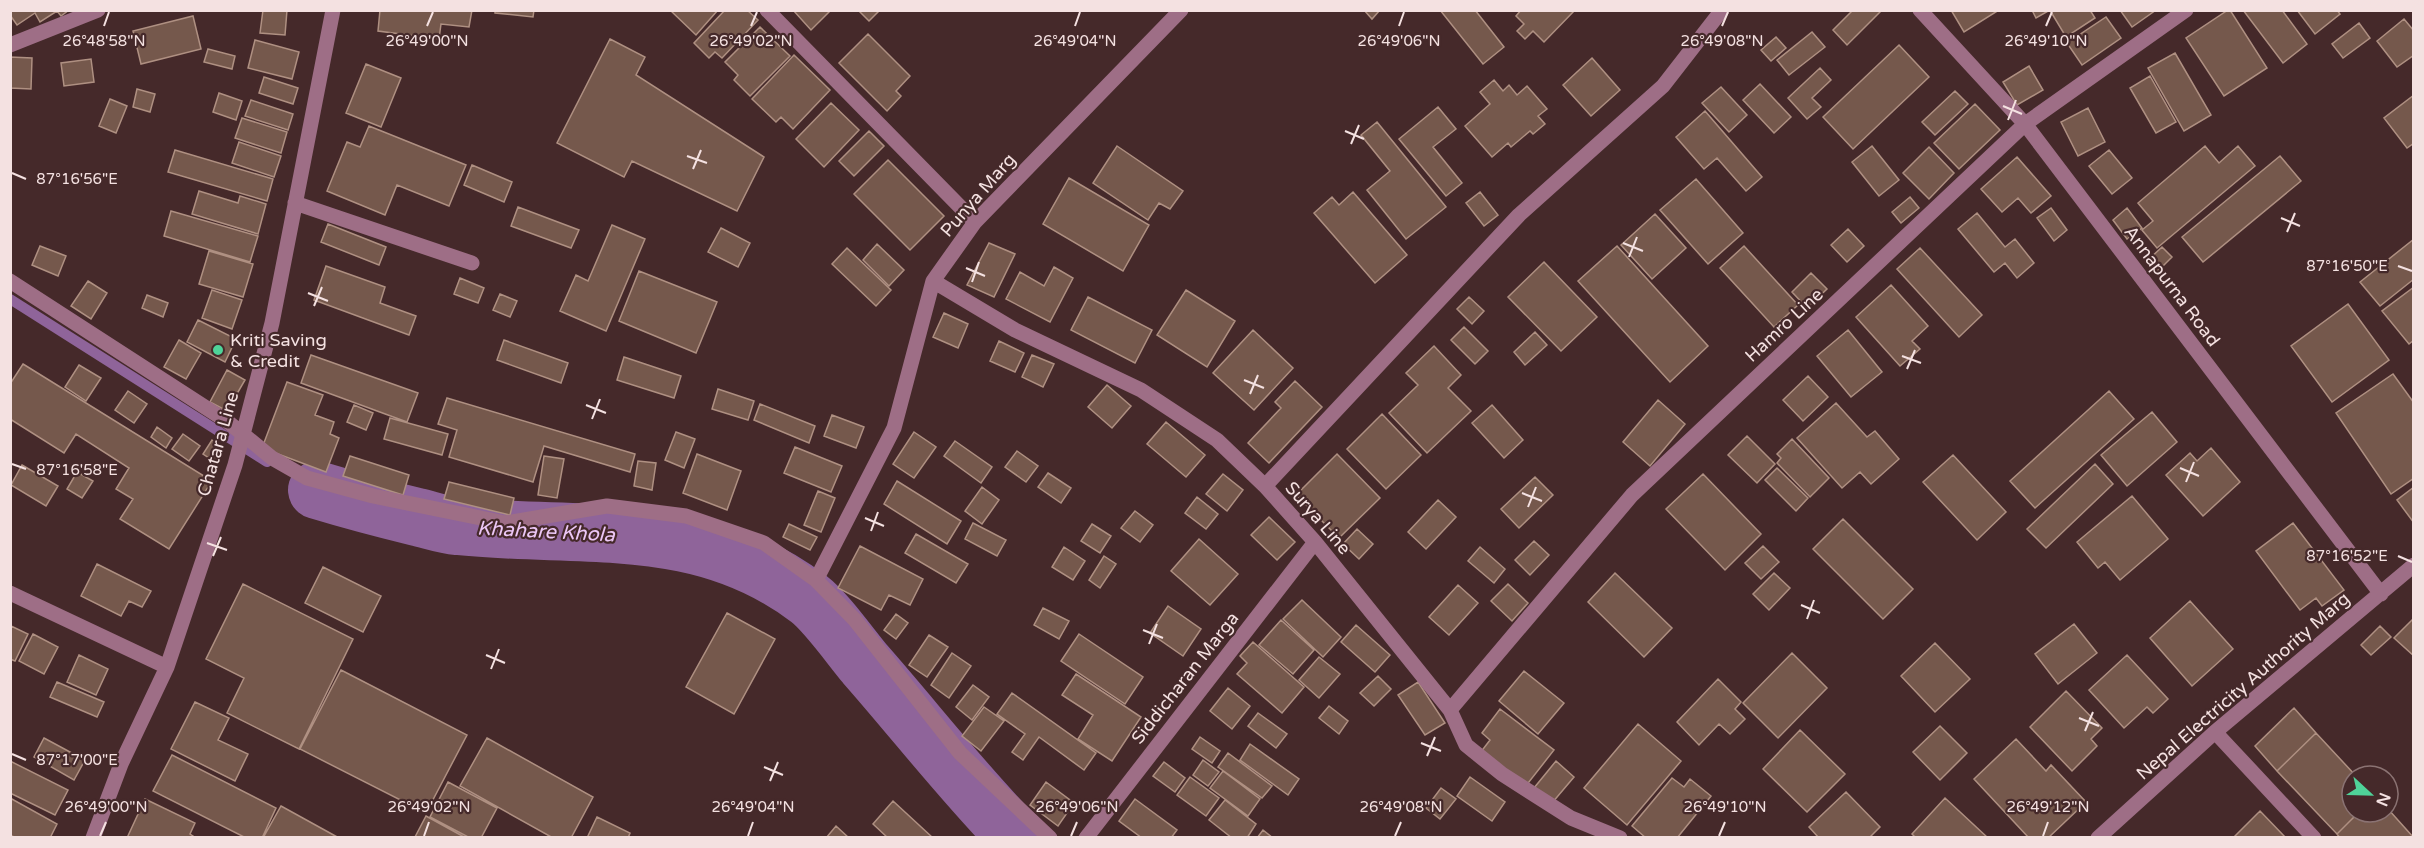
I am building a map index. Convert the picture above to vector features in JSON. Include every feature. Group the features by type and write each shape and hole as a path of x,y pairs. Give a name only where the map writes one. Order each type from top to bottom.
{"street":[{"path":"10,45 98,10"},
{"name":"Chatara Line","path":"93,837 121,764 167,667 235,465 272,323 333,10"},
{"path":"767,10 975,222"},
{"name":"Punya Marg","path":"816,580 894,428 933,281 975,222 1181,10"},
{"path":"1265,486 1520,215 1663,86 1722,10"},
{"name":"Annapurna Road","path":"1920,10 2025,124 2380,594"},
{"name":"Hamro Line","path":"1450,710 1632,495 2025,124 2186,10"},
{"path":"295,203 472,263"},
{"path":"10,281 228,422 272,459 307,477 373,496 505,523 607,506 686,516 764,543 816,580 855,620 960,753 1050,837"},
{"name":"Surya Line","path":"933,281 1015,330 1141,390 1217,440 1265,486 1315,542 1450,710 1466,745 1502,774 1571,818 1620,837"},
{"name":"Siddicharan Marga","path":"1086,837 1315,542"},
{"name":"Nepal Electricity Authority Marg","path":"2098,837 2215,732 2414,565"},
{"path":"10,593 167,667"},
{"path":"2215,732 2314,837"}],"building":[{"path":"10,10 69,10 61,16 57,11 40,22 35,13 17,25 10,15"},
{"path":"263,10 287,10 285,35 260,33"},
{"path":"380,10 472,10 469,27 441,24 439,39 378,31"},
{"path":"495,10 534,10 533,17 495,13"},
{"path":"670,10 718,10 696,35"},
{"path":"725,10 747,10 758,20 722,58 715,52 709,58 694,43"},
{"path":"793,10 831,10 811,30"},
{"path":"858,10 880,10 869,21"},
{"path":"1364,10 1380,10 1372,19"},
{"path":"1440,10 1475,10 1504,47 1483,64"},
{"path":"1521,10 1575,10 1544,42 1533,31 1525,39 1517,31 1524,24 1516,16"},
{"path":"1853,10 1882,10 1847,45 1833,30"},
{"path":"1951,10 1999,10 1964,32"},
{"path":"2032,10 2050,10 2036,18"},
{"path":"2053,10 2090,10 2095,18 2066,37 2051,12"},
{"path":"2120,10 2156,10 2132,27"},
{"path":"2228,10 2267,68 2224,96 2186,38"},
{"path":"2243,10 2282,10 2307,44 2283,63"},
{"path":"2297,10 2337,10 2340,14 2315,34"},
{"path":"193,16 201,49 141,64 133,31"},
{"path":"2106,17 2121,38 2082,65 2067,43"},
{"path":"2404,19 2414,31 2414,55 2397,67 2377,41"},
{"path":"2359,23 2370,38 2343,58 2332,44"},
{"path":"760,27 790,56 750,96 734,80 738,75 725,62"},
{"path":"1812,32 1825,47 1789,75 1777,60"},
{"path":"868,34 910,76 896,91 901,96 887,111 839,63"},
{"path":"1776,37 1786,48 1771,61 1761,50"},
{"path":"610,39 645,57 636,75 764,157 737,211 632,161 624,177 557,143"},
{"path":"255,40 299,52 292,79 248,68"},
{"path":"1899,45 1929,77 1853,149 1823,117"},
{"path":"208,49 235,56 232,69 204,62"},
{"path":"2175,53 2211,115 2184,131 2148,68"},
{"path":"794,55 830,90 793,129 781,117 776,122 752,99"},
{"path":"10,57 32,58 31,89 10,88"},
{"path":"1592,58 1620,90 1591,116 1563,85"},
{"path":"91,59 94,82 64,86 61,63"},
{"path":"366,64 401,78 381,127 346,113"},
{"path":"2029,66 2043,90 2017,105 2003,82"},
{"path":"1820,68 1831,80 1812,98 1821,107 1807,119 1788,98"},
{"path":"2150,76 2176,122 2156,133 2130,88"},
{"path":"264,77 298,88 293,104 259,93"},
{"path":"1494,80 1503,91 1509,85 1517,95 1527,86 1547,109 1538,116 1545,124 1533,134 1530,131 1511,147 1508,143 1492,157 1465,126 1490,104 1480,92"},
{"path":"1760,84 1791,117 1774,133 1743,100"},
{"path":"1721,87 1747,115 1729,132 1702,103"},
{"path":"137,89 155,94 150,112 133,107"},
{"path":"1955,91 1968,104 1935,135 1922,122"},
{"path":"219,93 242,101 236,120 213,112"},
{"path":"2414,95 2414,143 2407,148 2384,118"},
{"path":"110,99 127,106 116,133 99,126"},
{"path":"251,100 293,114 288,130 245,116"},
{"path":"831,103 859,130 824,167 796,139"},
{"path":"1975,104 2000,130 1959,169 1934,143"},
{"path":"1438,107 1456,129 1433,147 1462,183 1446,196 1399,139"},
{"path":"2088,108 2105,142 2078,156 2061,122"},
{"path":"1705,111 1762,177 1746,191 1717,158 1704,169 1676,137"},
{"path":"242,118 287,132 281,153 235,138"},
{"path":"1377,122 1446,207 1406,239 1367,190 1390,171 1361,135"},
{"path":"369,126 466,165 449,206 397,185 385,215 327,191 347,142 360,147"},
{"path":"869,131 884,146 854,176 839,161"},
{"path":"239,142 281,156 274,177 232,163"},
{"path":"1117,146 1183,191 1170,209 1159,203 1148,220 1093,183"},
{"path":"1872,146 1899,180 1879,196 1852,162"},
{"path":"2205,146 2219,163 2238,146 2255,166 2157,248 2142,230 2153,221 2138,203"},
{"path":"1929,147 1954,173 1929,199 1903,173"},
{"path":"175,150 273,179 267,201 168,172"},
{"path":"2109,150 2132,178 2112,194 2089,166"},
{"path":"2280,156 2301,181 2203,262 2182,237"},
{"path":"2017,157 2051,196 2031,213 2018,198 2002,212 1981,189"},
{"path":"888,160 944,216 910,250 854,194"},
{"path":"472,165 512,182 504,202 464,185"},
{"path":"1069,178 1149,225 1123,271 1043,224"},
{"path":"1696,179 1743,233 1708,264 1660,210"},
{"path":"199,191 238,203 240,196 266,204 258,234 192,214"},
{"path":"1353,192 1407,255 1375,283 1314,213 1332,197 1339,205"},
{"path":"1480,192 1498,215 1484,226 1466,203"},
{"path":"1910,197 1919,208 1901,223 1892,212"},
{"path":"518,207 579,230 571,248 511,226"},
{"path":"2051,208 2067,230 2054,241 2037,218"},
{"path":"2127,208 2142,228 2127,239 2113,220"},
{"path":"171,211 258,236 250,262 164,236"},
{"path":"1977,213 2005,247 2015,239 2034,263 2017,278 2005,263 1994,272 1958,229"},
{"path":"1655,214 1686,248 1652,279 1621,245"},
{"path":"328,224 386,247 379,265 321,242"},
{"path":"612,225 645,239 606,331 560,311 576,275 588,281"},
{"path":"721,228 750,243 738,267 708,252"},
{"path":"1848,229 1864,246 1847,262 1831,245"},
{"path":"2414,239 2414,279 2380,306 2360,282"},
{"path":"989,243 1015,254 994,297 967,285"},
{"path":"877,244 904,270 889,286 863,260"},
{"path":"40,246 66,256 58,276 32,265"},
{"path":"1617,246 1708,346 1670,382 1578,281"},
{"path":"1744,246 1798,305 1774,327 1720,268"},
{"path":"2162,247 2172,257 2157,272 2147,261"},
{"path":"847,248 891,290 876,306 832,264"},
{"path":"1920,248 1982,315 1959,337 1897,269"},
{"path":"209,251 253,264 243,297 199,284"},
{"path":"1544,262 1597,317 1561,351 1508,297"},
{"path":"326,266 385,287 380,303 416,316 409,335 314,300"},
{"path":"1054,267 1073,278 1050,322 1006,299 1020,272 1044,286"},
{"path":"639,271 717,302 696,353 619,321"},
{"path":"1811,273 1827,289 1807,308 1792,292"},
{"path":"460,278 484,288 478,303 454,294"},
{"path":"88,281 107,293 91,319 71,306"},
{"path":"1891,285 1928,326 1912,341 1920,349 1900,366 1856,317"},
{"path":"2414,287 2414,340 2409,344 2382,311"},
{"path":"212,290 242,300 232,329 202,318"},
{"path":"1186,290 1235,321 1207,367 1157,335"},
{"path":"500,294 517,301 510,317 493,310"},
{"path":"147,295 168,303 163,317 142,308"},
{"path":"1088,297 1152,330 1135,363 1071,330"},
{"path":"1469,297 1484,311 1472,324 1457,309"},
{"path":"2348,304 2389,360 2332,402 2291,346"},
{"path":"944,313 968,324 958,348 933,337"},
{"path":"198,320 236,339 225,362 187,342"},
{"path":"1464,327 1488,351 1475,364 1451,340"},
{"path":"1253,330 1293,368 1254,410 1213,373"},
{"path":"1848,330 1882,372 1851,397 1817,356"},
{"path":"1535,332 1547,345 1525,365 1514,352"},
{"path":"179,340 201,353 186,379 164,367"},
{"path":"504,340 568,363 561,383 497,360"},
{"path":"999,341 1024,353 1015,372 990,361"},
{"path":"1434,346 1461,375 1448,388 1471,411 1427,453 1389,413 1418,385 1406,373"},
{"path":"311,355 418,393 407,422 301,383"},
{"path":"1032,355 1054,364 1043,387 1022,377"},
{"path":"624,357 681,376 674,398 617,380"},
{"path":"23,364 212,481 169,549 120,519 133,499 116,489 129,468 76,434 64,453 10,419 10,384"},
{"path":"79,365 101,378 86,401 65,387"},
{"path":"227,370 245,380 227,411 210,402"},
{"path":"2393,374 2414,403 2414,478 2391,494 2336,413"},
{"path":"1808,376 1828,397 1803,421 1783,400"},
{"path":"1295,381 1322,407 1269,463 1248,443 1281,408 1275,402"},
{"path":"287,382 323,395 315,415 334,422 330,434 339,438 326,472 262,448"},
{"path":"1107,385 1131,406 1112,428 1088,407"},
{"path":"718,389 754,401 748,420 712,409"},
{"path":"128,391 147,404 134,423 115,410"},
{"path":"2109,391 2134,419 2035,508 2010,481"},
{"path":"447,398 635,454 630,472 544,446 533,482 449,457 457,430 438,424"},
{"path":"1658,400 1685,424 1650,466 1623,442"},
{"path":"1836,403 1867,437 1875,431 1899,459 1871,484 1860,472 1842,488 1797,438"},
{"path":"760,404 815,426 809,443 754,420"},
{"path":"354,405 373,413 366,430 347,422"},
{"path":"1492,405 1523,440 1504,458 1472,423"},
{"path":"2152,412 2177,442 2127,486 2101,455"},
{"path":"1382,414 1421,455 1386,489 1347,449"},
{"path":"832,415 864,427 856,448 824,436"},
{"path":"390,418 448,434 442,455 384,439"},
{"path":"1166,422 1205,455 1186,477 1147,444"},
{"path":"157,427 172,438 166,448 151,437"},
{"path":"676,432 695,439 684,468 665,460"},
{"path":"914,432 936,447 914,478 893,464"},
{"path":"183,434 200,446 189,461 172,449"},
{"path":"1747,436 1775,464 1757,483 1728,455"},
{"path":"1792,439 1829,478 1810,497 1777,463 1781,458 1777,454"},
{"path":"212,440 224,448 215,462 203,454"},
{"path":"955,441 992,467 981,483 944,456"},
{"path":"795,447 842,466 831,492 784,473"},
{"path":"2211,448 2240,482 2203,516 2166,475 2190,453 2197,461"},
{"path":"1017,451 1038,466 1026,482 1005,467"},
{"path":"697,454 741,471 727,510 683,493"},
{"path":"1337,454 1380,498 1339,538 1296,495"},
{"path":"1953,455 2006,512 1977,540 1923,482"},
{"path":"350,456 409,475 403,495 343,476"},
{"path":"544,456 564,459 557,498 538,495"},
{"path":"638,461 656,463 652,490 634,486"},
{"path":"2095,464 2113,484 2046,548 2027,529"},
{"path":"22,465 58,486 46,506 11,485"},
{"path":"1777,468 1808,498 1796,511 1765,480"},
{"path":"77,472 93,481 82,498 67,489"},
{"path":"1048,473 1071,488 1061,503 1038,487"},
{"path":"1223,474 1243,490 1227,511 1206,494"},
{"path":"1703,474 1761,534 1725,570 1666,509"},
{"path":"1535,477 1553,495 1519,528 1501,509"},
{"path":"897,481 961,521 947,544 884,504"},
{"path":"449,482 514,498 510,515 444,499"},
{"path":"982,487 999,500 982,524 965,511"},
{"path":"2414,487 2414,523 2397,500"},
{"path":"818,491 835,498 821,532 804,525"},
{"path":"2132,496 2168,539 2120,580 2105,562 2098,568 2077,542"},
{"path":"1197,497 1218,514 1206,529 1185,513"},
{"path":"1438,500 1456,517 1426,549 1408,532"},
{"path":"1135,511 1153,525 1140,542 1121,528"},
{"path":"1269,517 1295,542 1277,560 1251,535"},
{"path":"1843,519 1913,589 1883,619 1813,549"},
{"path":"973,523 1006,540 997,556 965,539"},
{"path":"2293,523 2344,590 2322,606 2316,598 2300,610 2256,551"},
{"path":"789,524 817,537 810,550 783,537"},
{"path":"1092,524 1111,536 1100,553 1081,541"},
{"path":"1357,529 1373,544 1359,559 1343,544"},
{"path":"916,534 968,564 956,583 905,553"},
{"path":"1199,539 1238,574 1210,605 1171,571"},
{"path":"1534,541 1549,555 1530,575 1515,560"},
{"path":"860,546 923,579 910,605 889,595 881,610 838,588"},
{"path":"1763,546 1779,562 1761,579 1745,563"},
{"path":"1064,547 1085,561 1073,580 1052,567"},
{"path":"1480,547 1505,569 1494,583 1468,561"},
{"path":"1104,556 1116,564 1100,588 1089,580"},
{"path":"97,564 151,591 142,607 129,601 121,616 81,596"},
{"path":"323,567 381,596 363,632 305,603"},
{"path":"1615,573 1672,628 1644,657 1588,602"},
{"path":"1774,573 1790,588 1769,610 1753,594"},
{"path":"243,584 353,639 299,749 227,713 244,678 206,659"},
{"path":"1508,584 1528,603 1512,621 1491,601"},
{"path":"1458,585 1478,603 1449,635 1429,617"},
{"path":"1302,600 1341,637 1323,657 1283,619"},
{"path":"2190,601 2233,649 2192,686 2150,638"},
{"path":"1168,606 1201,629 1183,656 1150,633"},
{"path":"1043,608 1069,621 1059,639 1034,625"},
{"path":"727,613 775,639 734,714 686,687"},
{"path":"896,614 908,623 896,639 884,630"},
{"path":"2414,618 2414,656 2394,638"},
{"path":"1281,620 1314,650 1293,674 1259,645"},
{"path":"2074,624 2097,653 2058,684 2035,654"},
{"path":"1356,625 1390,655 1375,672 1341,642"},
{"path":"11,626 28,634 15,661 10,659"},
{"path":"2380,626 2391,637 2371,655 2361,645"},
{"path":"33,634 58,647 44,674 19,661"},
{"path":"1079,634 1143,677 1125,704 1061,661"},
{"path":"929,635 948,647 927,677 909,665"},
{"path":"1253,642 1304,687 1282,713 1237,674 1247,663 1240,656"},
{"path":"1935,643 1970,679 1935,712 1901,676"},
{"path":"952,653 971,666 949,698 931,685"},
{"path":"1792,653 1827,688 1778,738 1743,703"},
{"path":"79,655 108,669 96,695 67,682"},
{"path":"2127,655 2168,699 2153,713 2147,707 2124,728 2089,690"},
{"path":"1319,657 1340,674 1319,698 1299,680"},
{"path":"341,670 467,735 426,813 300,749"},
{"path":"1524,671 1564,703 1538,734 1499,701"},
{"path":"1076,674 1141,717 1112,761 1078,739 1093,715 1062,695"},
{"path":"1378,676 1391,689 1374,706 1360,693"},
{"path":"1718,679 1741,702 1735,709 1745,719 1730,734 1719,724 1699,745 1677,722"},
{"path":"57,682 104,702 97,717 50,697"},
{"path":"1418,682 1445,723 1425,735 1398,695"},
{"path":"973,685 989,697 972,720 956,707"},
{"path":"1228,688 1250,706 1232,729 1210,711"},
{"path":"2066,691 2102,728 2091,739 2097,746 2072,771 2030,727"},
{"path":"1012,693 1096,753 1084,770 1039,737 1023,760 1012,752 1025,734 997,714"},
{"path":"195,702 229,718 218,740 248,754 235,781 171,749"},
{"path":"1329,706 1348,721 1339,734 1319,718"},
{"path":"984,707 1004,721 981,751 962,736"},
{"path":"2294,708 2316,733 2277,771 2255,746"},
{"path":"1500,709 1554,750 1525,787 1480,753 1490,740 1482,733"},
{"path":"1258,713 1287,734 1276,748 1248,726"},
{"path":"1638,724 1681,761 1627,825 1584,788"},
{"path":"1940,726 1967,753 1940,780 1913,752"},
{"path":"1800,730 1845,774 1807,812 1763,769"},
{"path":"2316,733 2345,764 2340,764 2340,824 2347,824 2337,834 2277,771"},
{"path":"1200,737 1220,751 1212,763 1192,749"},
{"path":"44,738 85,760 74,780 34,757"},
{"path":"487,738 593,797 571,838 553,838 460,786"},
{"path":"2016,739 2046,771 2051,765 2086,802 2048,838 2029,838 1974,779"},
{"path":"1250,744 1299,779 1288,795 1240,760"},
{"path":"1228,753 1272,786 1262,798 1218,767"},
{"path":"172,755 276,808 262,838 246,838 153,791"},
{"path":"1203,760 1219,772 1208,786 1193,775"},
{"path":"10,761 68,790 55,815 10,793"},
{"path":"1556,761 1574,777 1552,803 1534,788"},
{"path":"1164,762 1185,778 1175,792 1153,776"},
{"path":"1223,771 1260,799 1248,816 1210,788"},
{"path":"1190,777 1219,798 1206,816 1177,795"},
{"path":"1470,777 1505,802 1492,821 1457,796"},
{"path":"1672,778 1684,787 1690,779 1711,796 1677,838 1646,838 1632,826"},
{"path":"448,782 497,808 481,838 470,838 430,817"},
{"path":"1046,782 1074,803 1058,826 1030,805"},
{"path":"1441,788 1456,799 1440,819 1426,808"},
{"path":"1846,792 1880,827 1869,838 1819,838 1809,827"},
{"path":"10,798 57,824 50,838 16,838 10,835"},
{"path":"1945,798 1988,838 1916,838 1912,834"},
{"path":"145,799 195,823 190,834 196,838 127,838"},
{"path":"1135,799 1177,830 1171,838 1142,838 1119,821"},
{"path":"1225,800 1256,824 1247,838 1232,838 1209,820"},
{"path":"893,801 933,838 888,838 873,824"},
{"path":"281,806 339,838 263,838"},
{"path":"2260,811 2286,838 2233,838"},
{"path":"426,816 466,838 415,837"},
{"path":"597,817 630,833 628,838 587,838"},
{"path":"2400,822 2414,838 2340,838 2337,834 2347,824"},
{"path":"836,826 849,838 826,838"},
{"path":"1263,830 1273,838 1257,838"}],"waterway":[{"name":"Khahare Khola","path":"10,299 267,462"},
{"name":"Khahare Khola","path":"317,490 442,524 639,536 683,543 726,554 768,573 809,599 823,612 959,774 1017,838"}],"place":[{"name":"Kriti Saving & Credit","path":"218,350"}]}
